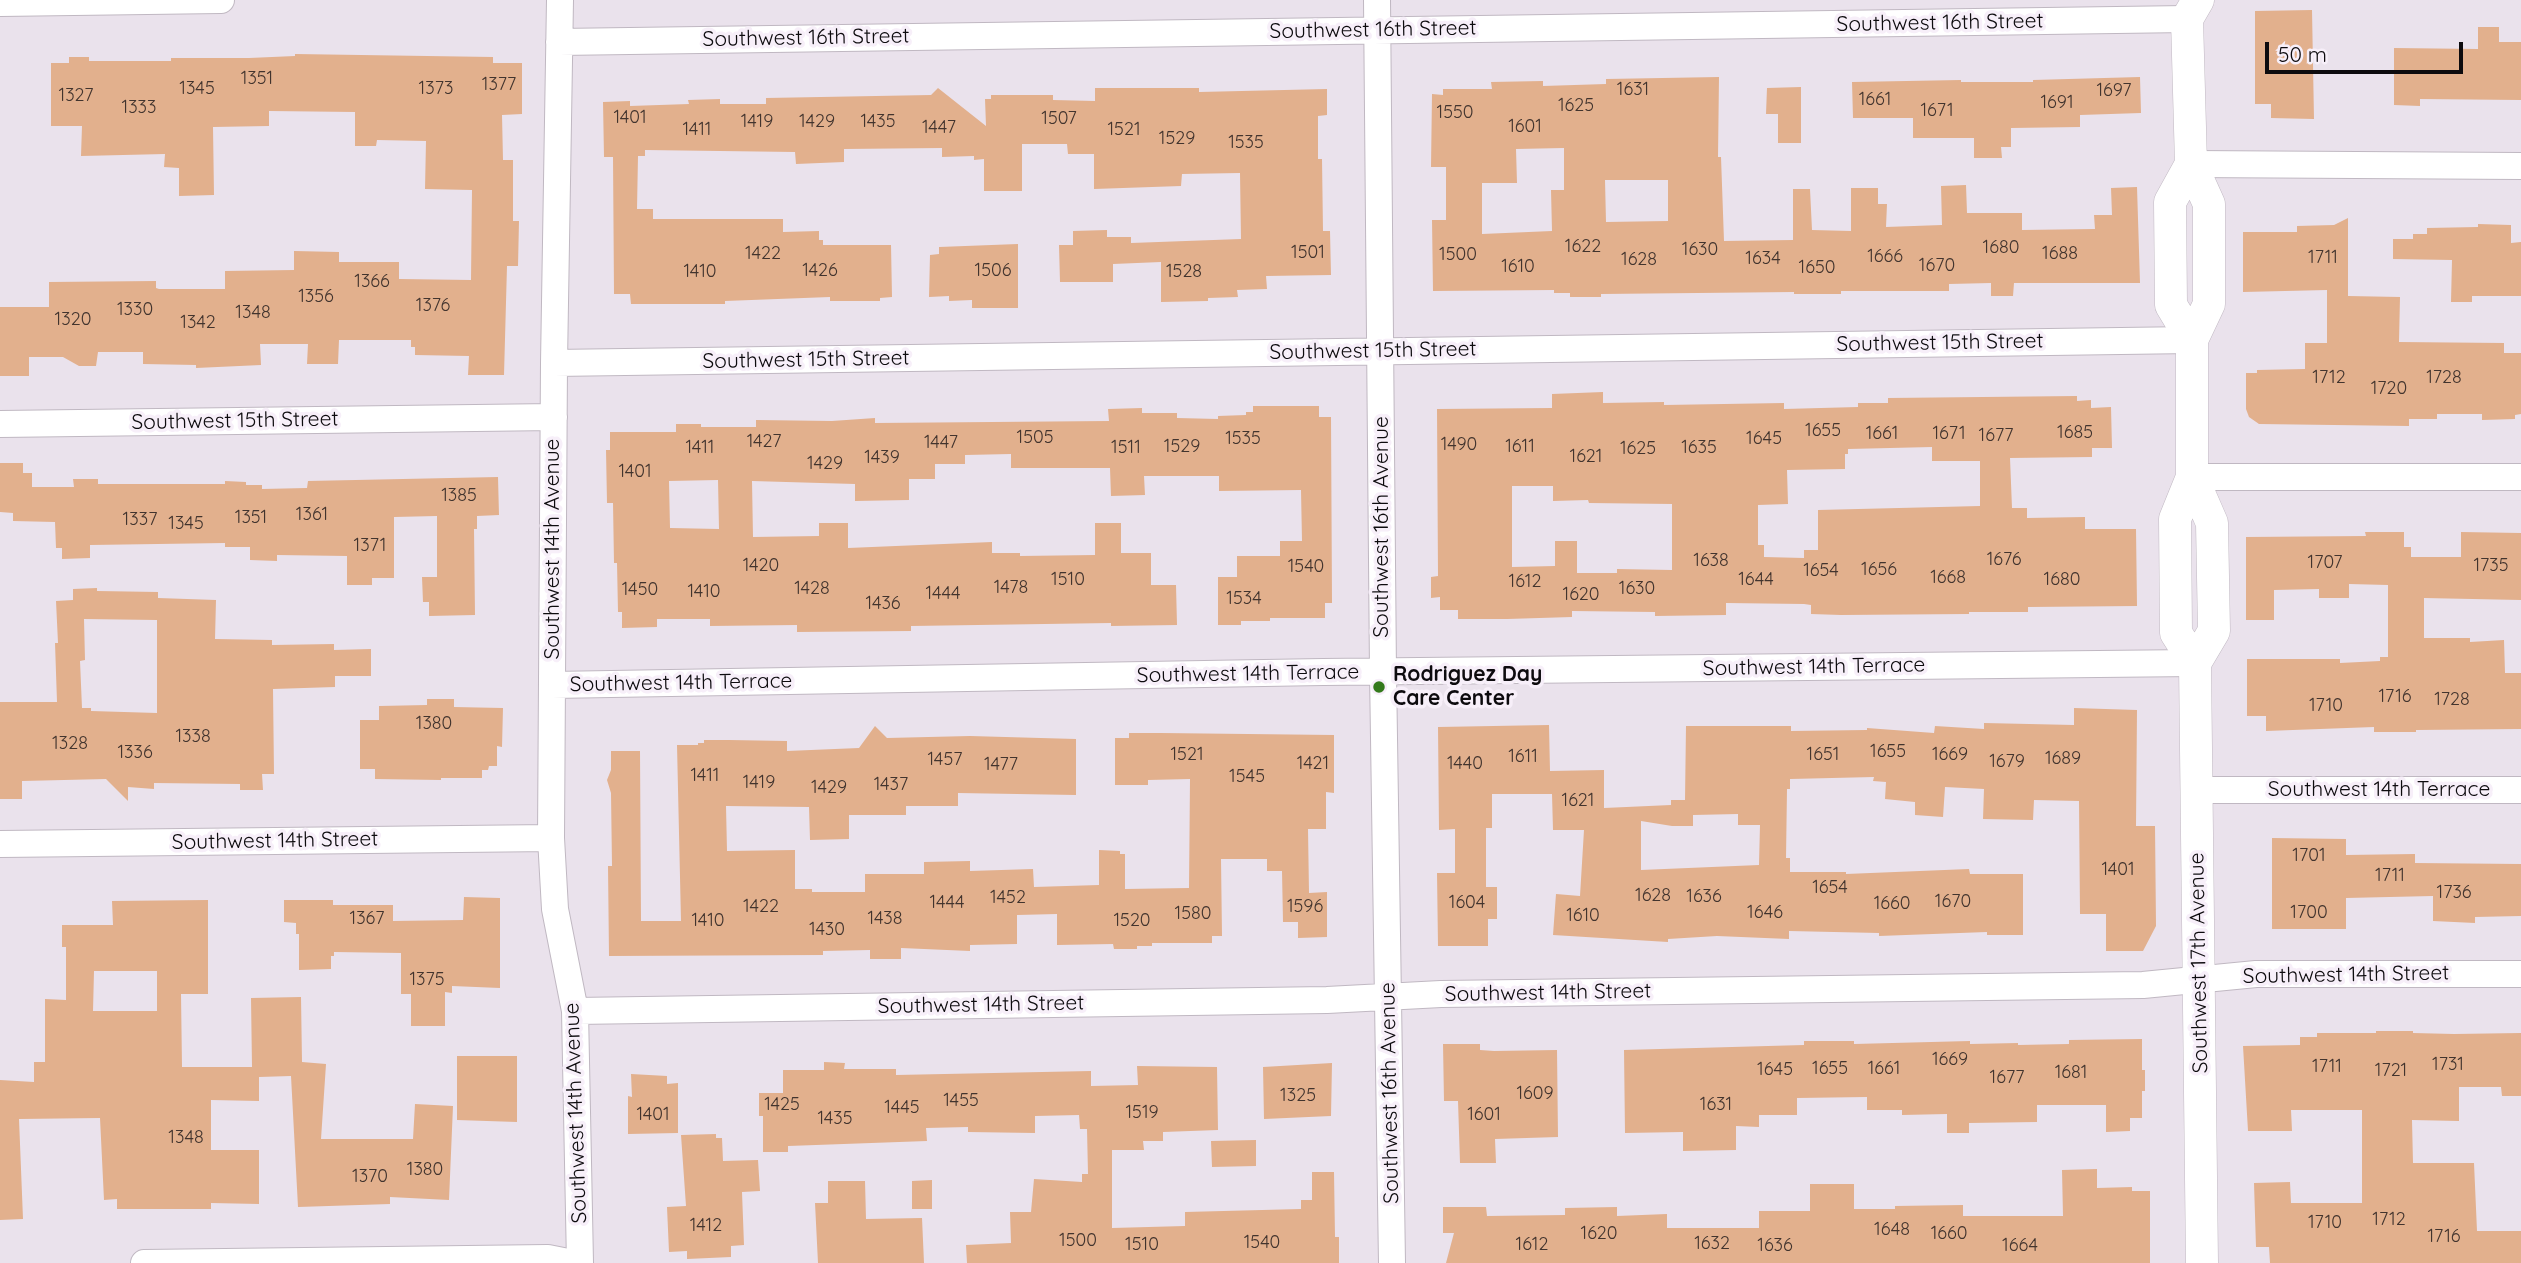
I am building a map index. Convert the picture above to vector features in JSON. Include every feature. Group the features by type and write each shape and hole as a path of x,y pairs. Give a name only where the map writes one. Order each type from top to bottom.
{"main road":[{"path":"2186,6 2192,164 2209,204 2209,304 2192,340 2192,477 2212,523 2214,631 2195,663"},
{"name":"Southwest 17th Avenue","path":"2195,663 2202,1263"}],"street":[{"path":"0,3 221,0"},
{"name":"Southwest 14th Avenue","path":"560,0 554,363 551,838 555,909 575,1011 580,1263"},
{"name":"Southwest 16th Avenue","path":"1377,0 1392,1263"},
{"name":"Southwest 16th Street","path":"559,41 1377,30 2186,6"},
{"path":"2192,164 2521,166"},
{"name":"Southwest 15th Street","path":"554,363 2192,340"},
{"name":"Southwest 15th Street","path":"0,424 554,417"},
{"path":"2192,477 2521,477"},
{"name":"Southwest 14th Terrace","path":"552,685 1383,671 2195,663"},
{"name":"Southwest 14th Terrace","path":"2196,790 2521,790"},
{"name":"Southwest 14th Street","path":"0,844 551,838"},
{"name":"Southwest 14th Street","path":"575,1011 2144,985 2256,974 2521,974"},
{"path":"144,1263 548,1258 573,1263"}],"building":[{"path":"2312,10 2314,119 2271,118 2271,104 2255,104 2255,11"},
{"path":"2478,27 2499,27 2499,42 2521,42 2521,100 2420,99 2420,106 2394,105 2394,48 2478,49"},
{"path":"295,54 493,57 493,63 522,63 522,114 502,115 503,160 513,160 513,221 519,221 518,266 507,266 504,375 468,375 469,356 415,355 411,340 339,340 338,364 307,364 308,344 260,344 261,365 196,368 196,365 143,364 143,352 98,352 96,366 79,366 63,357 29,357 29,376 0,376 0,307 49,307 49,282 156,281 156,288 159,289 225,289 225,271 294,270 294,251 339,252 339,262 399,262 399,279 471,280 472,190 425,189 426,141 377,140 376,146 355,146 355,112 269,111 269,126 213,127 214,195 179,196 179,168 164,167 165,154 81,156 82,126 51,126 51,63 69,63 69,57 89,57 89,61 171,61 171,58 249,58"},
{"path":"1719,77 1718,157 1721,157 1724,241 1793,240 1793,189 1810,189 1812,230 1851,231 1851,188 1878,188 1878,204 1887,204 1886,227 1942,225 1941,186 1966,185 1967,213 2022,213 2022,230 2095,229 2094,215 2112,215 2111,188 2137,187 2140,283 2014,283 2013,296 1991,296 1991,283 1949,284 1949,291 1841,291 1841,294 1601,294 1601,297 1570,297 1570,293 1554,293 1554,290 1433,291 1432,220 1446,220 1446,167 1431,167 1432,94 1443,95 1443,89 1492,89 1491,82 1543,81 1543,86 1606,84 1606,79","holes":["1564,148 1564,190 1551,190 1552,231 1482,234 1482,183 1517,183 1516,149","1605,180 1668,180 1668,221 1606,222"]},
{"path":"2140,77 2141,113 2080,115 2080,127 2011,128 2011,147 2001,147 2002,158 1974,158 1974,138 1913,138 1913,118 1853,118 1852,82 2033,82"},
{"path":"1801,87 1801,143 1778,143 1778,114 1766,114 1767,88"},
{"path":"938,88 986,126 985,99 991,99 991,95 1053,95 1053,100 1095,101 1095,88 1199,88 1199,92 1327,89 1327,115 1318,116 1318,159 1322,159 1323,231 1330,231 1331,275 1266,276 1267,289 1237,290 1238,297 1208,298 1208,301 1161,302 1161,262 1113,264 1113,282 1060,282 1059,245 1073,245 1073,231 1107,230 1107,237 1131,237 1131,243 1241,239 1240,173 1182,174 1181,186 1094,189 1094,154 1068,154 1067,144 1022,144 1022,191 984,191 984,159 974,160 974,156 942,157 942,148 844,149 844,162 796,164 795,152 645,150 645,156 638,156 637,209 653,209 653,219 783,219 783,232 819,231 819,240 823,240 823,245 891,245 892,297 880,298 880,301 830,301 830,297 725,301 725,304 631,304 630,294 614,294 613,157 604,157 603,102 630,101 630,106 689,104 688,100 720,99 720,104 766,104 766,98 931,95"},
{"path":"2348,218 2348,296 2400,297 2399,342 2504,343 2504,353 2521,353 2521,414 2515,415 2515,419 2482,420 2482,414 2437,414 2437,419 2409,419 2409,426 2259,424 2249,417 2246,409 2246,373 2257,373 2257,370 2305,369 2305,343 2327,343 2327,290 2243,292 2243,232 2297,232 2297,226 2334,225"},
{"path":"2478,224 2511,225 2511,243 2521,242 2521,296 2472,296 2472,302 2451,302 2452,260 2393,259 2393,239 2413,239 2413,234 2427,234 2427,228 2478,227"},
{"path":"1018,244 1018,308 972,308 972,300 949,301 949,296 929,297 930,255 939,254 939,247"},
{"path":"1603,392 1603,403 1784,403 1784,409 1858,407 1858,403 1888,403 1888,398 2077,396 2077,401 2091,400 2091,408 2111,407 2112,448 2092,448 2092,457 2010,458 2012,508 2027,508 2027,518 2085,517 2085,529 2136,529 2137,606 2028,607 2028,612 1969,614 1841,615 1811,614 1811,605 1804,604 1726,603 1726,615 1655,616 1655,612 1572,611 1572,617 1458,619 1458,610 1440,610 1440,597 1431,598 1431,577 1438,576 1437,409 1552,408 1552,394","holes":["1932,447 1932,461 1980,461 1980,506 1818,510 1818,550 1804,550 1804,558 1764,557 1764,545 1758,545 1758,505 1788,504 1787,470 1845,469 1845,454 1848,454 1848,449","1512,486 1553,486 1553,501 1672,504 1672,570 1617,569 1617,573 1577,573 1577,541 1555,541 1555,566 1512,567"]},
{"path":"1253,406 1319,406 1319,417 1331,417 1332,603 1325,603 1325,618 1270,618 1270,621 1241,621 1241,625 1218,625 1218,577 1237,577 1237,556 1280,556 1280,541 1302,541 1301,490 1219,491 1219,476 1144,476 1145,495 1111,496 1110,468 1011,468 1011,454 965,455 965,464 935,464 935,479 909,479 909,500 855,501 855,484 752,481 753,537 819,536 819,523 848,523 848,548 992,542 992,553 1020,553 1020,556 1095,555 1095,523 1121,523 1121,553 1151,553 1151,585 1176,585 1177,625 1111,626 1111,623 911,626 911,631 797,632 797,625 710,626 710,619 657,619 657,627 622,628 622,612 618,612 617,563 614,563 613,503 607,503 606,450 610,450 610,432 676,432 676,424 756,427 756,420 832,421 875,418 875,423 1109,421 1108,409 1142,408 1142,413 1177,413 1177,418 1218,419 1218,416 1246,415 1246,412 1253,412","holes":["718,480 719,529 670,528 669,481"]},
{"path":"0,463 23,463 23,473 32,473 32,487 74,487 73,479 98,479 98,484 246,482 246,485 262,485 262,489 307,488 308,481 498,477 499,515 477,516 477,529 474,529 475,615 429,616 429,602 423,602 422,577 437,577 437,516 394,517 394,578 372,578 372,585 347,585 347,556 277,555 277,561 250,560 250,547 225,547 225,543 90,545 90,558 62,559 62,548 56,548 55,522 13,521 13,513 0,512"},
{"path":"2365,532 2404,532 2404,547 2411,547 2411,557 2461,557 2461,532 2521,533 2521,600 2424,598 2424,638 2470,638 2470,642 2504,640 2505,673 2521,673 2521,729 2374,732 2374,727 2266,731 2266,716 2247,716 2247,659 2340,659 2340,663 2380,661 2380,657 2388,657 2388,585 2349,584 2349,598 2319,598 2319,589 2274,590 2274,620 2246,620 2246,537 2366,536"},
{"path":"73,589 158,592 158,598 216,600 215,639 272,640 272,645 334,644 334,650 371,649 371,676 335,676 335,687 273,689 274,774 262,774 263,790 240,790 240,784 154,783 154,789 128,787 128,801 106,779 22,781 22,799 0,799 0,702 57,702 56,601 73,600","holes":["84,619 157,620 157,713 91,711 91,708 82,708 80,661 85,660"]},
{"path":"427,699 454,699 454,707 503,708 502,747 497,746 497,766 482,770 482,778 441,780 375,779 375,769 360,769 360,720 379,720 379,706 427,705"},
{"path":"2074,708 2137,710 2136,826 2155,826 2156,926 2143,951 2106,951 2106,914 2080,914 2079,801 2034,800 2033,820 1983,819 1984,789 1945,787 1943,817 1915,815 1915,802 1885,799 1886,782 1873,781 1874,777 1790,779 1790,789 1787,789 1786,858 1790,858 1790,872 1846,874 1969,869 1970,874 2023,874 2023,935 1987,935 1987,932 1879,936 1879,933 1789,931 1789,939 1717,936 1668,939 1668,942 1553,935 1556,894 1580,896 1584,830 1553,830 1552,794 1492,794 1492,828 1486,828 1486,887 1497,887 1497,919 1488,919 1488,946 1438,946 1437,873 1455,873 1455,829 1439,830 1438,727 1549,725 1550,771 1604,770 1604,808 1671,805 1671,800 1685,800 1686,726 1791,726 1791,731 1867,728 1934,733 1935,726 1984,729 1984,723 2074,725","holes":["1738,814 1738,825 1760,825 1759,865 1641,870 1641,821 1693,826 1693,815"]},
{"path":"875,726 887,738 970,736 1076,739 1076,795 958,793 958,806 906,806 906,815 849,815 849,839 810,840 809,807 726,806 727,851 795,850 795,889 812,889 812,892 865,892 865,874 924,874 924,862 970,861 970,871 1033,869 1034,887 1099,885 1099,850 1120,851 1120,854 1125,854 1125,889 1189,888 1190,779 1148,780 1148,785 1115,785 1115,738 1129,738 1129,733 1334,735 1334,793 1326,792 1326,829 1308,829 1309,893 1327,892 1327,937 1298,938 1298,922 1283,922 1282,871 1267,871 1267,859 1221,859 1222,936 1212,936 1212,943 1152,943 1152,946 1137,946 1137,949 1114,949 1113,944 1057,945 1057,914 1017,915 1017,944 970,945 970,951 901,948 901,959 870,959 870,950 823,951 823,955 609,956 608,866 612,866 611,793 607,780 611,770 611,751 640,751 641,921 681,921 677,745 698,745 704,743 704,740 729,740 787,741 787,751 859,748"},
{"path":"2272,838 2346,839 2346,855 2415,854 2415,863 2521,864 2521,916 2475,917 2475,923 2433,921 2433,896 2346,898 2346,929 2272,929"},
{"path":"464,897 500,898 500,988 452,986 452,993 445,992 445,1026 411,1026 411,994 401,994 401,953 334,952 334,956 331,956 331,969 299,970 299,934 296,934 296,923 284,922 284,900 333,900 333,905 393,905 393,921 463,920"},
{"path":"208,900 208,994 181,994 182,1067 252,1067 251,998 301,997 302,1062 326,1064 321,1139 413,1139 415,1104 453,1106 449,1200 390,1197 390,1204 298,1207 291,1076 259,1077 259,1101 211,1100 211,1150 259,1150 259,1204 211,1203 211,1209 117,1209 117,1199 104,1200 100,1118 19,1119 23,1219 0,1220 0,1080 34,1082 34,1062 45,1062 45,999 66,1000 66,947 62,947 62,925 113,925 112,901","holes":["94,971 157,971 157,1011 93,1011"]},
{"path":"2317,1033 2521,1033 2521,1096 2502,1096 2501,1087 2459,1087 2459,1121 2412,1120 2413,1163 2474,1163 2477,1231 2521,1231 2521,1263 2270,1263 2269,1247 2256,1247 2254,1183 2290,1182 2291,1203 2362,1203 2362,1110 2291,1110 2292,1131 2248,1131 2243,1046 2300,1045 2300,1037 2317,1037"},
{"path":"2142,1039 2145,1091 2142,1091 2142,1118 2130,1118 2130,1131 2106,1132 2106,1105 2037,1105 2037,1122 1969,1123 1969,1133 1947,1133 1947,1114 1902,1115 1902,1110 1867,1110 1867,1097 1797,1098 1797,1115 1759,1115 1759,1127 1736,1126 1736,1150 1683,1151 1683,1132 1625,1133 1624,1050 1804,1045 1804,1041 1854,1041 1854,1044 1970,1041 1970,1044 2018,1045 2069,1044 2069,1040"},
{"path":"1443,1044 1480,1044 1480,1050 1494,1051 1557,1050 1558,1137 1495,1139 1496,1163 1460,1163 1458,1101 1444,1101"},
{"path":"457,1056 517,1056 517,1122 457,1120"},
{"path":"824,1062 845,1063 844,1069 896,1069 896,1075 1091,1071 1091,1086 1138,1085 1137,1066 1217,1067 1218,1130 1163,1132 1163,1141 1143,1141 1144,1150 1112,1150 1112,1228 1185,1226 1185,1212 1301,1209 1301,1200 1312,1200 1312,1172 1334,1172 1335,1237 1339,1237 1339,1263 967,1263 966,1245 1011,1243 1010,1212 1031,1212 1034,1179 1082,1182 1082,1174 1088,1174 1087,1129 1080,1129 1079,1115 1035,1116 1035,1133 968,1132 968,1127 926,1128 927,1141 788,1146 788,1152 763,1152 763,1116 759,1116 759,1093 783,1093 783,1070 824,1070"},
{"path":"1332,1063 1331,1116 1264,1119 1263,1067"},
{"path":"631,1074 667,1076 667,1084 678,1083 678,1133 628,1134 628,1096 632,1097"},
{"path":"716,1134 716,1138 722,1138 723,1161 758,1160 760,1191 742,1192 744,1245 731,1246 731,1257 687,1259 687,1251 669,1252 667,1207 686,1206 681,1135"},
{"path":"1256,1140 1256,1166 1212,1167 1211,1141"},
{"path":"2097,1169 2097,1188 2132,1187 2132,1191 2150,1191 2150,1263 1446,1263 1454,1233 1443,1233 1443,1207 1486,1207 1487,1216 1565,1215 1565,1208 1617,1207 1617,1216 1667,1214 1667,1228 1759,1228 1759,1211 1810,1211 1810,1184 1854,1184 1854,1209 1963,1205 1963,1216 2063,1216 2062,1170"},
{"path":"932,1180 932,1209 912,1209 912,1181"},
{"path":"828,1181 865,1181 866,1219 922,1218 924,1263 818,1263 815,1203 828,1203"}],"place":[{"name":"Rodriguez Day Care Center","path":"1379,687"}]}
